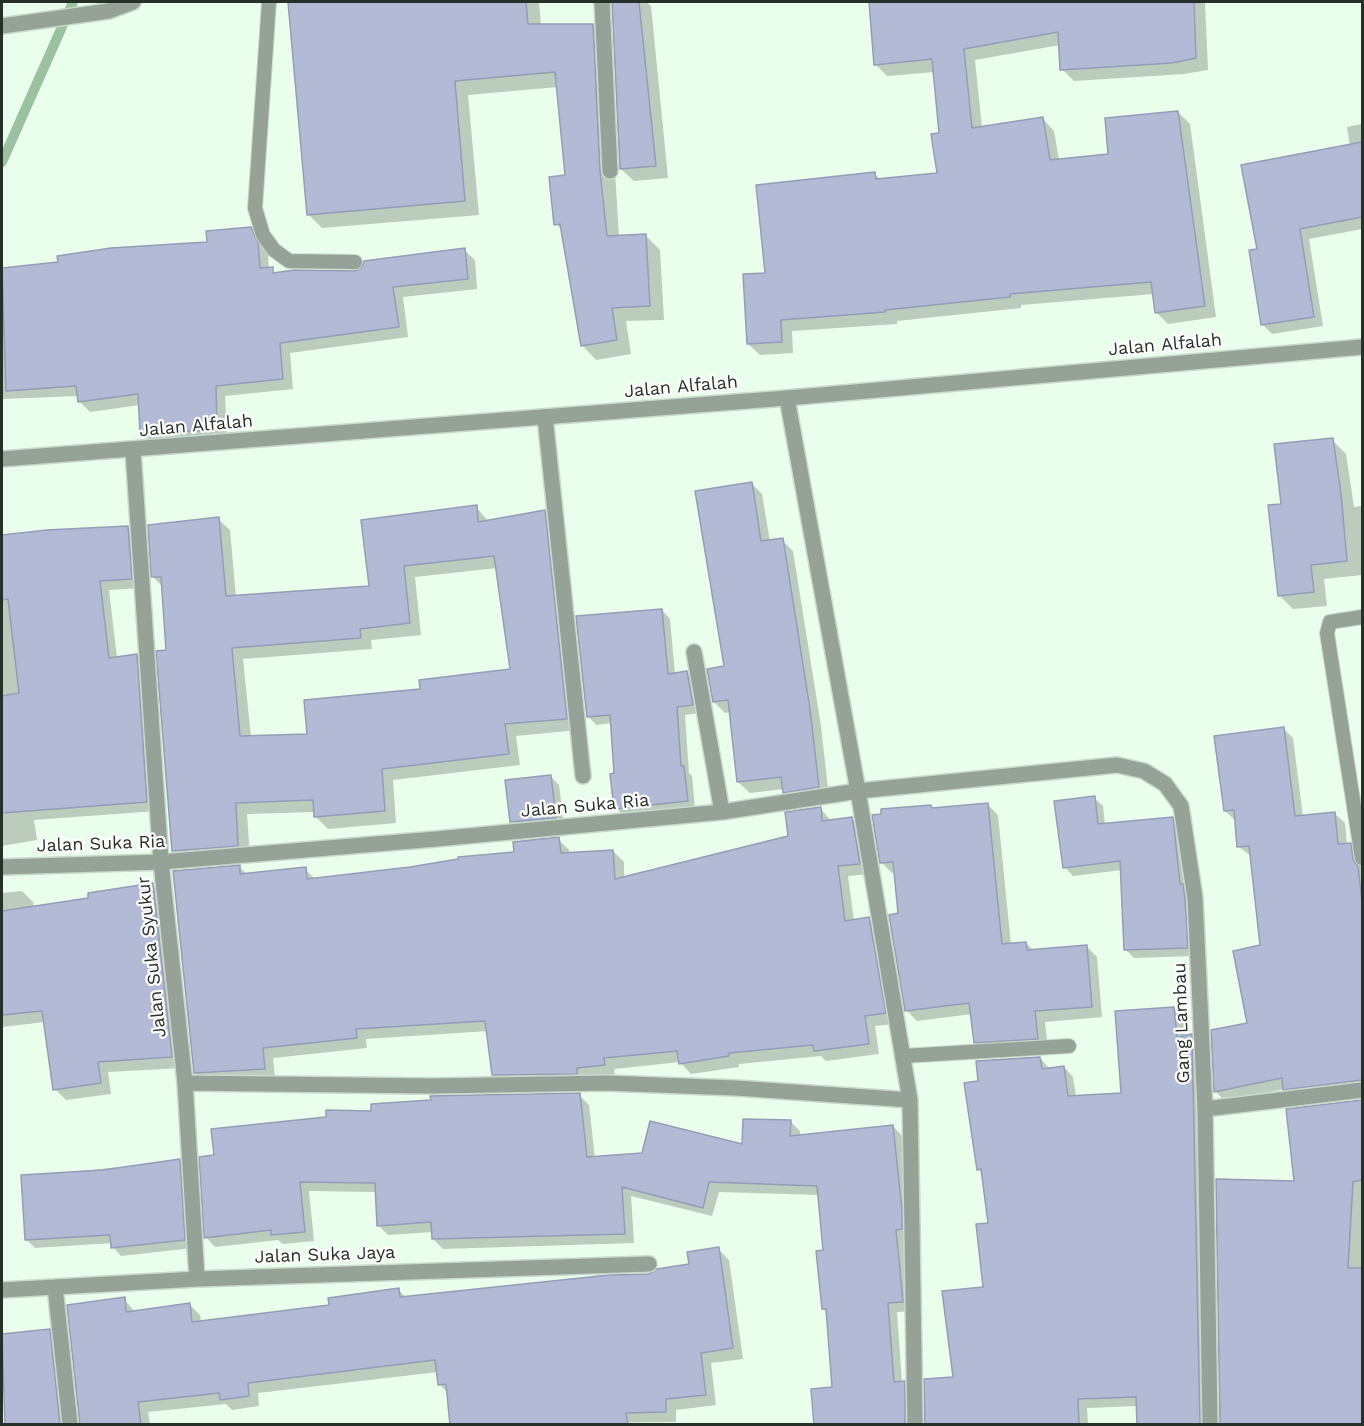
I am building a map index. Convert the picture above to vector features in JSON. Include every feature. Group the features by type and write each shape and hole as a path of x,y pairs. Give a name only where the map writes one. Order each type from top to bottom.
{"street":[{"path":"2,26 109,11 133,2"},
{"path":"602,2 610,171"},
{"name":"Jalan Alfalah","path":"2,459 133,451 787,398 1362,347"},
{"path":"787,398 858,791 910,1100 915,1425"},
{"path":"545,417 583,776"},
{"name":"Jalan Suka Syukur","path":"133,451 161,862 185,1083 197,1279"},
{"path":"694,652 722,812"},
{"name":"Jalan Suka Ria","path":"2,867 161,862 722,812 858,791 1117,765 1144,771 1165,784"},
{"name":"Gang Lambau","path":"1165,784 1181,806 1196,897 1205,1109 1210,1425"},
{"path":"185,1083 433,1086 606,1083 735,1088 910,1100"},
{"path":"1205,1109 1362,1090"},
{"name":"Jalan Suka Jaya","path":"2,1290 197,1279 649,1264"},
{"path":"55,1287 69,1425"}],"lane":[{"path":"269,2 255,208 263,236 274,250 289,261 355,262"},
{"path":"1362,617 1330,622 1327,633 1362,858"},
{"path":"903,1056 1069,1046"}],"building":[{"path":"288,2 526,2 528,24 593,24 600,171 607,236 646,234 650,306 612,308 617,340 581,346 560,224 554,225 549,177 565,175 555,72 455,81 465,201 307,215"},
{"path":"612,2 639,2 656,166 620,169"},
{"path":"869,2 1194,2 1196,58 1172,63 1060,70 1058,32 964,49 972,128 1043,117 1050,160 1108,154 1105,118 1178,111 1205,306 1155,313 1151,282 1010,294 1010,297 885,310 885,312 781,320 782,342 747,344 743,274 765,273 756,185 875,172 876,179 937,173 931,134 939,133 932,59 874,65"},
{"path":"1362,142 1362,217 1300,229 1314,317 1261,325 1249,250 1257,249 1241,165"},
{"path":"251,227 258,243 260,268 273,267 273,273 294,270 355,271 362,267 364,261 465,248 468,279 393,287 399,327 280,343 283,379 216,386 217,430 140,433 138,394 78,402 76,386 6,391 2,268 58,262 57,256 111,248 207,242 206,231"},
{"path":"1333,438 1347,561 1311,565 1314,592 1278,596 1268,505 1281,504 1274,444"},
{"path":"752,482 761,541 783,538 810,709 819,787 783,793 781,777 737,782 728,700 713,702 707,669 724,666 695,491"},
{"path":"477,505 478,522 545,510 567,719 505,724 509,754 382,769 385,811 314,817 313,800 236,803 238,846 172,851 156,651 166,650 161,577 151,577 148,525 219,517 226,596 369,586 361,520","holes":["494,556 510,669 419,680 420,689 304,700 307,734 240,736 232,648 361,638 360,629 410,623 404,566"]},
{"path":"128,526 132,579 100,581 109,658 137,654 147,802 2,813 2,696 19,693 8,599 2,600 2,535"},
{"path":"662,609 668,674 687,671 693,705 677,707 681,766 684,766 688,801 614,809 610,774 614,773 610,715 587,717 576,616"},
{"path":"1284,727 1295,816 1335,812 1338,844 1351,843 1353,860 1358,866 1362,902 1362,1080 1283,1090 1282,1078 1214,1092 1211,1030 1247,1023 1233,951 1260,945 1249,846 1237,847 1234,810 1224,811 1214,736"},
{"path":"551,775 556,818 510,822 505,780"},
{"path":"1095,796 1098,824 1173,817 1180,884 1183,884 1185,899 1188,948 1124,950 1120,861 1063,868 1054,801"},
{"path":"988,803 1002,944 1026,942 1027,950 1087,945 1092,1007 1035,1011 1038,1039 974,1043 969,1003 905,1011 889,915 898,913 893,862 880,863 872,815 881,814 881,809 931,805 932,808"},
{"path":"821,807 822,821 852,817 860,864 838,866 845,921 869,917 886,1013 865,1016 869,1044 814,1051 813,1045 729,1053 729,1056 679,1064 677,1051 604,1058 605,1065 577,1068 577,1074 492,1075 485,1021 356,1029 357,1038 263,1048 265,1069 194,1073 173,871 240,865 240,874 306,867 307,879 410,867 458,859 458,857 514,852 513,842 559,837 561,853 613,850 615,879 788,836 785,812"},
{"path":"153,883 172,1057 98,1062 101,1083 53,1090 42,1011 2,1015 2,911 88,898 88,893"},
{"path":"1174,1007 1177,1037 1192,1034 1200,1425 1137,1425 1136,1397 1078,1399 1079,1425 925,1425 924,1379 953,1377 942,1291 983,1287 976,1224 988,1223 981,1169 977,1170 964,1083 978,1081 976,1061 1040,1057 1042,1069 1064,1066 1068,1096 1121,1093 1115,1011"},
{"path":"580,1093 587,1157 642,1153 650,1121 742,1144 743,1119 791,1120 790,1136 893,1125 902,1210 902,1229 896,1230 903,1302 888,1303 894,1382 905,1381 905,1425 814,1425 811,1389 832,1387 826,1309 822,1309 816,1251 823,1250 817,1186 709,1182 703,1208 622,1187 625,1234 432,1239 431,1222 377,1226 375,1183 300,1182 305,1232 271,1235 271,1230 204,1238 199,1157 214,1155 211,1129 326,1117 326,1110 371,1111 371,1104 431,1100 430,1096"},
{"path":"1362,1100 1362,1180 1353,1182 1348,1268 1362,1268 1362,1425 1220,1425 1216,1179 1294,1181 1286,1109"},
{"path":"180,1159 185,1240 111,1248 110,1235 25,1240 21,1175 103,1170"},
{"path":"719,1247 733,1348 701,1353 706,1395 666,1399 666,1412 626,1413 628,1425 450,1425 446,1384 438,1385 435,1360 248,1383 249,1396 220,1400 219,1393 138,1402 141,1425 80,1425 67,1305 125,1297 126,1312 190,1303 192,1322 329,1305 328,1298 399,1288 400,1297 609,1275 649,1274 657,1269 689,1264 687,1252"},
{"path":"50,1329 60,1425 5,1425 2,1334"}],"waterway":[{"path":"2,162 73,2"}]}
